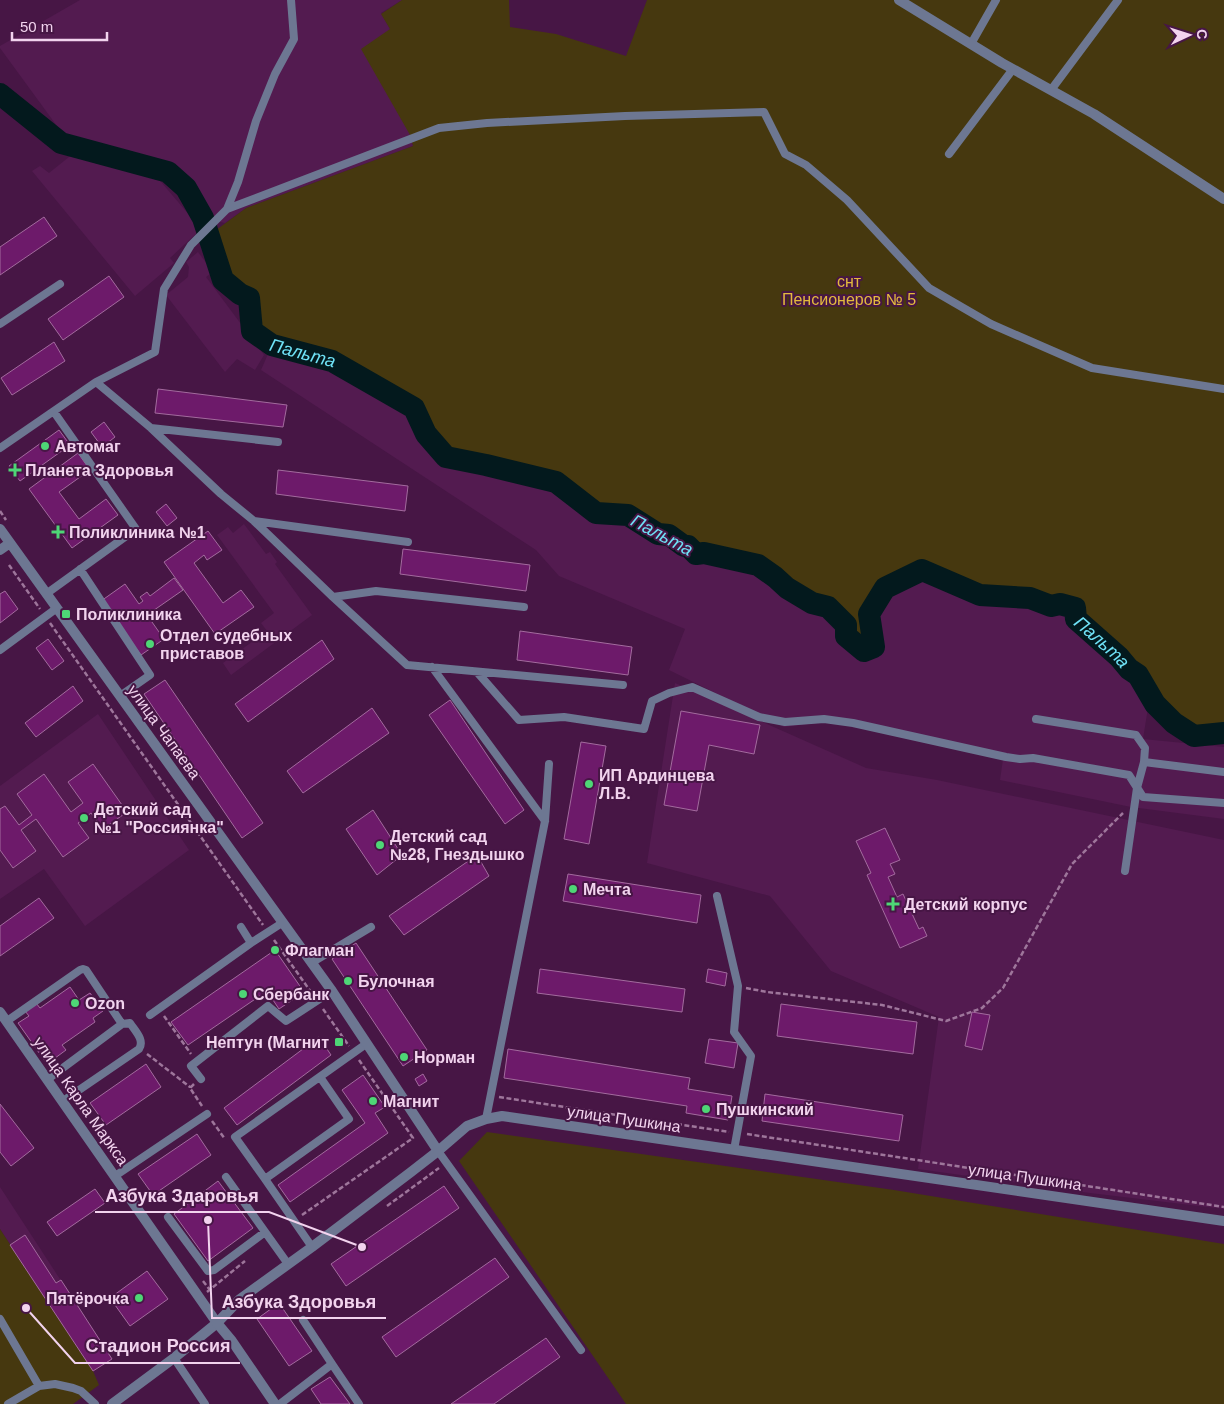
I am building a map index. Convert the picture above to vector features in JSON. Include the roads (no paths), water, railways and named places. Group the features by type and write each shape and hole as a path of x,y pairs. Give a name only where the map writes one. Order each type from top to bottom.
{"street":[{"path":"899,0 1013,69 1094,114 1224,199"},
{"name":"улица Чапаева","path":"0,529 332,991 438,1151"},
{"path":"0,550 10,543"},
{"name":"улица Карла Маркса","path":"0,1012 275,1404"},
{"name":"улица Пушкина","path":"112,1404 217,1323 240,1298 312,1247 438,1151 467,1126 486,1119 502,1116 1224,1221"}],"lane":[{"path":"0,448 96,382 155,352 164,289 191,245 227,209 238,182 256,121 275,74 294,39 291,0"},
{"path":"971,44 996,0"},
{"path":"1051,90 1118,0"},
{"path":"949,154 1013,69"},
{"path":"227,209 439,128 487,123 625,116 764,112 786,154 806,165 847,200 929,288 991,324 1092,368 1224,389"},
{"path":"0,324 60,284"},
{"path":"96,382 151,428 220,494 254,522 407,665 623,685"},
{"path":"46,594 136,528 54,412"},
{"path":"151,428 278,442"},
{"path":"254,522 408,542"},
{"path":"80,569 150,675 120,696"},
{"path":"333,597 376,591 524,607"},
{"path":"0,650 57,608"},
{"path":"432,667 545,821"},
{"path":"477,672 519,720 564,717 644,729 652,702 669,693 692,687 759,717 785,722 824,719 853,723 1006,757 1033,758 1129,775 1143,797 1224,803"},
{"path":"1036,719 1136,735 1146,748 1137,788 1125,871"},
{"path":"1144,762 1224,772"},
{"path":"486,1119 545,821 549,764"},
{"path":"717,896 738,986 734,1032 751,1056 734,1150"},
{"path":"150,1015 282,923"},
{"path":"241,927 252,943"},
{"path":"311,963 371,927"},
{"path":"7,1022 83,969 86,970 122,1024"},
{"path":"201,1079 191,1066 268,1006 286,1022 332,991"},
{"path":"48,1079 122,1024 130,1023 141,1040 142,1045 140,1049 63,1101"},
{"path":"312,1247 235,1137 366,1044"},
{"path":"265,1179 349,1118 320,1077"},
{"path":"115,1176 207,1114"},
{"path":"438,1151 581,1350"},
{"path":"226,1177 288,1264"},
{"path":"168,1217 208,1271 214,1270 265,1232"},
{"path":"0,1319 39,1386"},
{"path":"303,1320 359,1404"},
{"path":"174,1358 205,1404"},
{"path":"280,1404 332,1364"},
{"path":"8,1404 39,1386 55,1384 82,1391 95,1404"}],"waterway":[{"name":"Пальта","path":"0,94 61,143 168,172 186,188 203,218 223,280 240,294 249,298 252,331 272,345 332,361 414,408 426,434 446,457 556,482 596,513 628,515 658,534 669,535 684,546 688,546 696,554 704,553 758,565 787,588 812,603 828,607 846,625 846,636 864,651 874,647 869,614 885,588 922,570 980,595 1030,598 1051,606 1060,604 1075,608 1076,619 1119,657 1129,669 1138,675 1155,704 1174,723 1194,736 1224,733"}],"place":[{"name":"Автомаг","path":"45,446"},
{"name":"Планета Здоровья","path":"15,470"},
{"name":"Поликлиника №1","path":"58,532"},
{"name":"Поликлиника","path":"66,614"},
{"name":"Отдел судебных приставов","path":"150,644"},
{"name":"ИП Ардинцева Л.В.","path":"589,784"},
{"name":"Детский сад №1 \"Россиянка\"","path":"84,818"},
{"name":"Детский сад №28, Гнездышко","path":"380,845"},
{"name":"Мечта","path":"573,889"},
{"name":"Детский корпус","path":"893,904"},
{"name":"Флагман","path":"275,950"},
{"name":"Булочная","path":"348,981"},
{"name":"Сбербанк","path":"243,994"},
{"name":"Ozon","path":"75,1003"},
{"name":"Нептун (Магнит","path":"339,1042"},
{"name":"Норман","path":"404,1057"},
{"name":"Магнит","path":"373,1101"},
{"name":"Пушкинский","path":"706,1109"},
{"name":"Азбука Здоровья","path":"208,1220"},
{"name":"Азбука Здаровья","path":"362,1247"},
{"name":"Пятёрочка","path":"139,1298"},
{"name":"Стадион Россия","path":"26,1308"}],"park label":[{"name":"снт Пенсионеров № 5","path":"849,290"}]}
